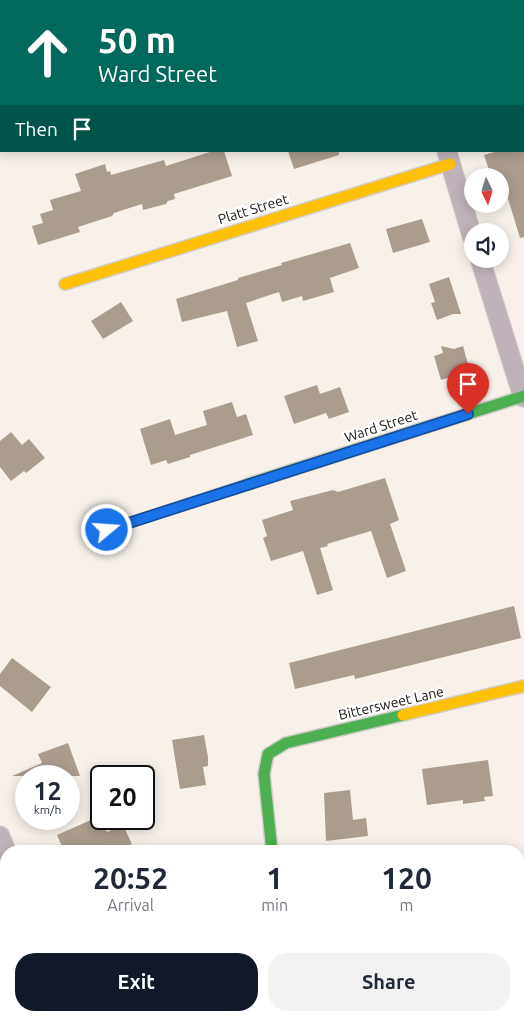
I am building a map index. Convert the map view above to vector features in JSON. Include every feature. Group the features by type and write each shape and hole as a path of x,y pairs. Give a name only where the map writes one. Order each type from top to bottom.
{"street":[{"path":"448,158 468,223"},
{"name":"Platt Street","path":"66,284 448,158"},
{"path":"483,268 523,397"},
{"name":"Ward Street","path":"248,484 523,397"},
{"name":"Bittersweet Lane","path":"271,845 264,778 267,755 286,743 524,686"}],"lane":[{"path":"107,530 248,484"}],"building":[{"path":"210,152 224,152 232,176 174,194 175,199 168,201 166,204 143,210 142,204 114,213 112,216 78,227 80,232 38,245 32,226 43,223 40,214 53,210 50,200 81,191 75,174 105,164 107,172 110,171 111,175 164,160 166,166"},
{"path":"288,152 339,152 339,155 294,169"},
{"path":"494,152 524,152 524,237 520,238 509,202 509,168 488,168 484,155"},
{"path":"422,219 430,242 393,253 386,229"},
{"path":"350,243 359,268 330,278 334,292 303,301 302,296 282,302 279,292 246,303 258,341 237,347 227,311 182,322 176,299 282,265 281,263"},
{"path":"449,277 461,314 453,314 437,320 431,303 435,302 429,284"},
{"path":"121,302 133,321 103,339 91,321"},
{"path":"441,346 454,349 463,346 470,371 441,380 434,356 443,353"},
{"path":"317,385 320,394 340,387 349,412 329,419 326,413 294,424 284,396"},
{"path":"232,402 237,417 246,414 253,435 168,464 166,460 151,465 140,429 170,419 175,435 207,425 203,411"},
{"path":"11,432 22,445 29,439 45,458 26,473 24,471 11,481 0,467 0,441"},
{"path":"385,478 399,520 390,524 406,571 387,578 371,531 327,544 328,546 320,548 333,590 317,595 303,551 271,561 263,538 267,536 262,520 293,510 290,501 333,490 338,492"},
{"path":"514,606 521,638 355,679 354,675 295,689 289,663"},
{"path":"12,658 51,687 32,712 0,686 0,674"},
{"path":"204,735 208,757 208,766 203,767 206,785 180,789 172,740"},
{"path":"68,743 76,765 37,765 42,763 38,754"},
{"path":"488,760 493,796 484,797 485,801 463,804 463,800 427,805 422,769"},
{"path":"350,790 353,820 366,818 368,836 326,841 324,793"},
{"path":"90,820 90,830 106,830 107,832 125,830 132,844 130,845 61,845 57,835 68,830 80,830 80,825"}],"traffic: fast":[{"path":"248,484 524,396"},
{"path":"271,845 264,774 268,754 286,743 403,715"}],"traffic: slow":[{"path":"65,284 450,164"},
{"path":"403,715 524,686"}],"route":[{"path":"107,530 468,414"}]}
